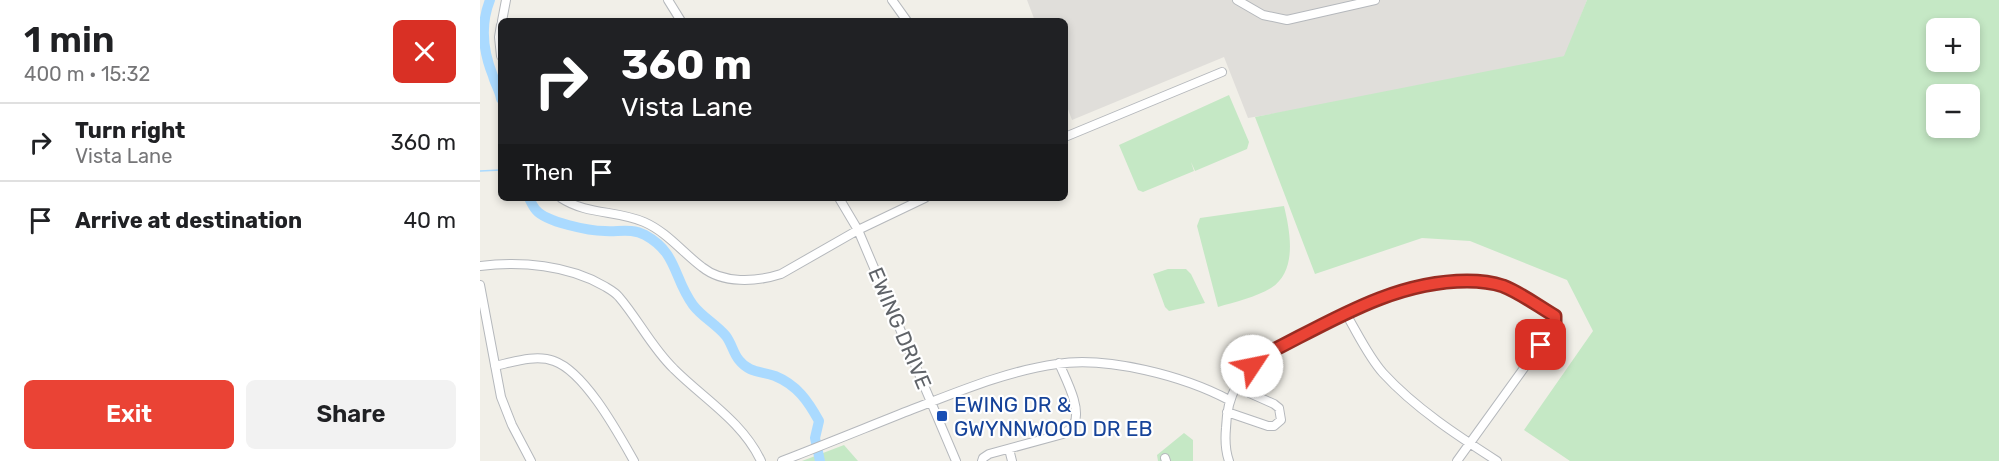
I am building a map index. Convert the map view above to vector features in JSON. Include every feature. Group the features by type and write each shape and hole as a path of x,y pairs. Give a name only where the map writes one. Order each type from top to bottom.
{"street":[{"path":"502,18 506,0"},
{"path":"668,0 679,18"},
{"path":"892,0 905,18"},
{"path":"1237,0 1263,15 1287,20 1375,0"},
{"path":"1068,136 1222,72"},
{"path":"565,201 574,207 646,222 668,236 704,269 724,278 750,280 767,279 781,274 858,230 919,201"},
{"name":"EWING DRIVE","path":"841,201 858,230 956,461"},
{"path":"480,266 504,263 538,266 588,277 617,294 672,368 737,424 755,448 761,461"},
{"path":"1229,461 1225,443 1229,400 1252,366 1266,354 1379,298 1418,286 1449,281 1482,281 1503,286 1555,316 1555,325 1457,461"},
{"path":"480,285 501,397 512,425 531,461"},
{"path":"1346,314 1382,372 1401,392 1470,444 1497,461"},
{"path":"495,366 531,358 554,360 577,374 618,432 634,461"},
{"path":"982,461 989,454 1063,434 1073,427 1076,421 1075,404 1059,363"},
{"path":"782,461 1006,374 1059,363 1100,363 1143,368 1216,393 1229,400"},
{"path":"1227,412 1268,426 1274,426 1281,420 1279,408 1274,404 1236,387"},
{"path":"1009,449 1012,461"}],"shaded area":[{"path":"1027,0 1587,0 1565,56 1430,87 1248,118 1224,57 1072,120 1068,109 1068,18 1034,18"}],"green space":[{"path":"1587,0 1999,0 1999,461 1570,461 1524,430 1593,331 1567,280 1470,241 1422,238 1315,274 1255,117 1564,56"},
{"path":"1229,95 1249,142 1247,149 1195,171 1191,162 1194,171 1143,192 1138,190 1119,145"},
{"path":"1284,206 1290,250 1289,261 1280,281 1259,294 1218,307 1197,226 1200,218"},
{"path":"1168,269 1186,269 1191,274 1205,303 1169,311 1165,307 1153,274"},
{"path":"1184,433 1193,440 1193,461 1158,461 1157,455"},
{"path":"844,445 858,461 802,461"}],"waterway":[{"path":"490,0 485,19 484,38 490,67 498,88"},
{"path":"480,171 498,170"},
{"path":"531,201 541,214 558,222 598,231 635,232 656,242 669,258 693,305 726,336 743,364 783,380 806,400 819,421 815,438 820,461"}],"place":[{"name":"EWING DR & GWYNNWOOD DR EB","path":"942,416"}],"route":[{"path":"1252,366 1266,354 1379,298 1418,286 1449,281 1482,281 1503,286 1555,316 1555,325 1541,345"}]}
